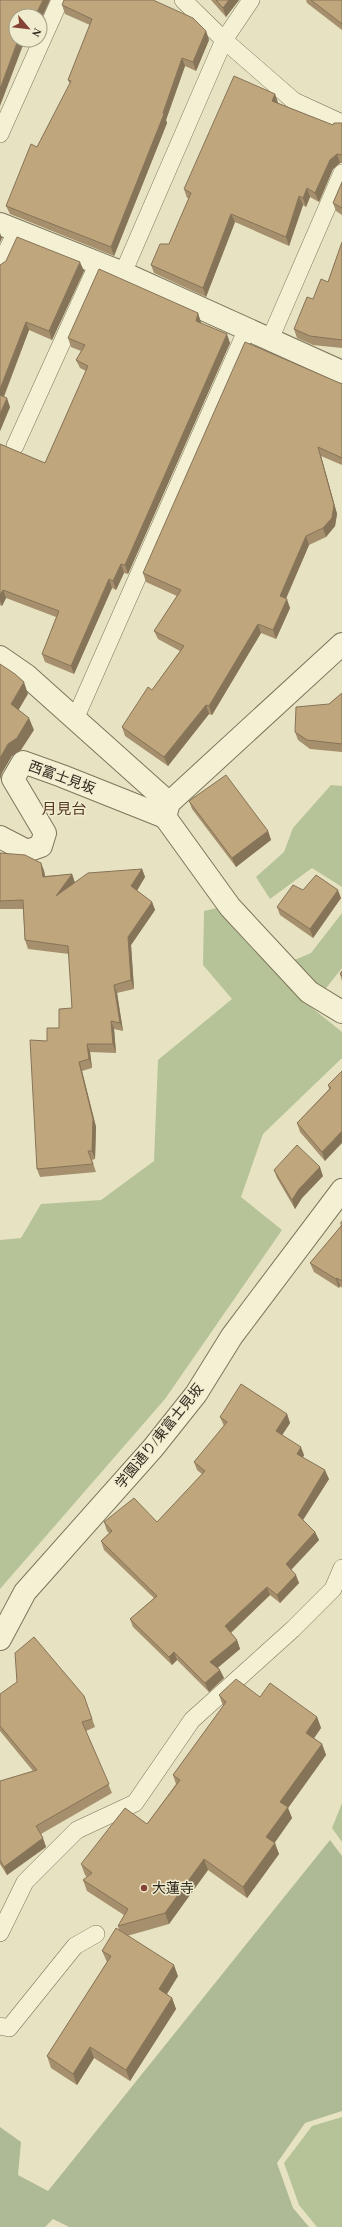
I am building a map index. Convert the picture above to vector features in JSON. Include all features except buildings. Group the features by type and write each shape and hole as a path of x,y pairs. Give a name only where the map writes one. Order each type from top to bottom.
{"street":[{"path":"8,227 123,273 342,372"},
{"path":"167,810 342,644"},
{"path":"0,657 26,675 75,719 167,810 230,906 309,992 342,1012"},
{"name":"西富士見坂","path":"0,837 27,851 41,846 45,833 13,779 22,762 167,810"},
{"name":"学園通り/東富士見坂","path":"0,1639 26,1592 153,1448 196,1394 232,1336 342,1190"}],"lane":[{"path":"0,134 60,0"},
{"path":"183,0 224,40 294,101 342,123"},
{"path":"123,273 224,40 251,0"},
{"path":"270,340 342,173"},
{"path":"0,265 8,227"},
{"path":"15,446 98,263"},
{"path":"75,719 247,329"},
{"path":"0,1933 25,1882 77,1830 135,1804 192,1720 293,1629 334,1588 342,1568"},
{"path":"0,2026 9,2028 75,1946 96,1934"}],"green space":[{"path":"331,785 342,786 342,887 312,868 270,899 256,877 284,852 293,828"},
{"path":"217,908 273,969 311,953 342,913 342,968 311,1007 342,1032 342,1058 263,1134 241,1197 282,1230 165,1399 0,1589 0,1240 21,1238 41,1204 101,1200 154,1161 158,1060 232,999 203,965 204,911"},
{"path":"342,1803 342,1842 332,1828"},
{"path":"330,1840 342,1856 342,2111 305,2123 277,2163 293,2208 309,2227 69,2227 53,2219 45,2227 0,2227 0,2127 21,2142 18,2175 48,2191"},
{"path":"342,2117 342,2227 317,2227 299,2205 284,2163 312,2126"}],"place":[{"name":"大蓮寺","path":"144,1888"}],"district":[{"name":"月見台","path":"64,809"}]}
